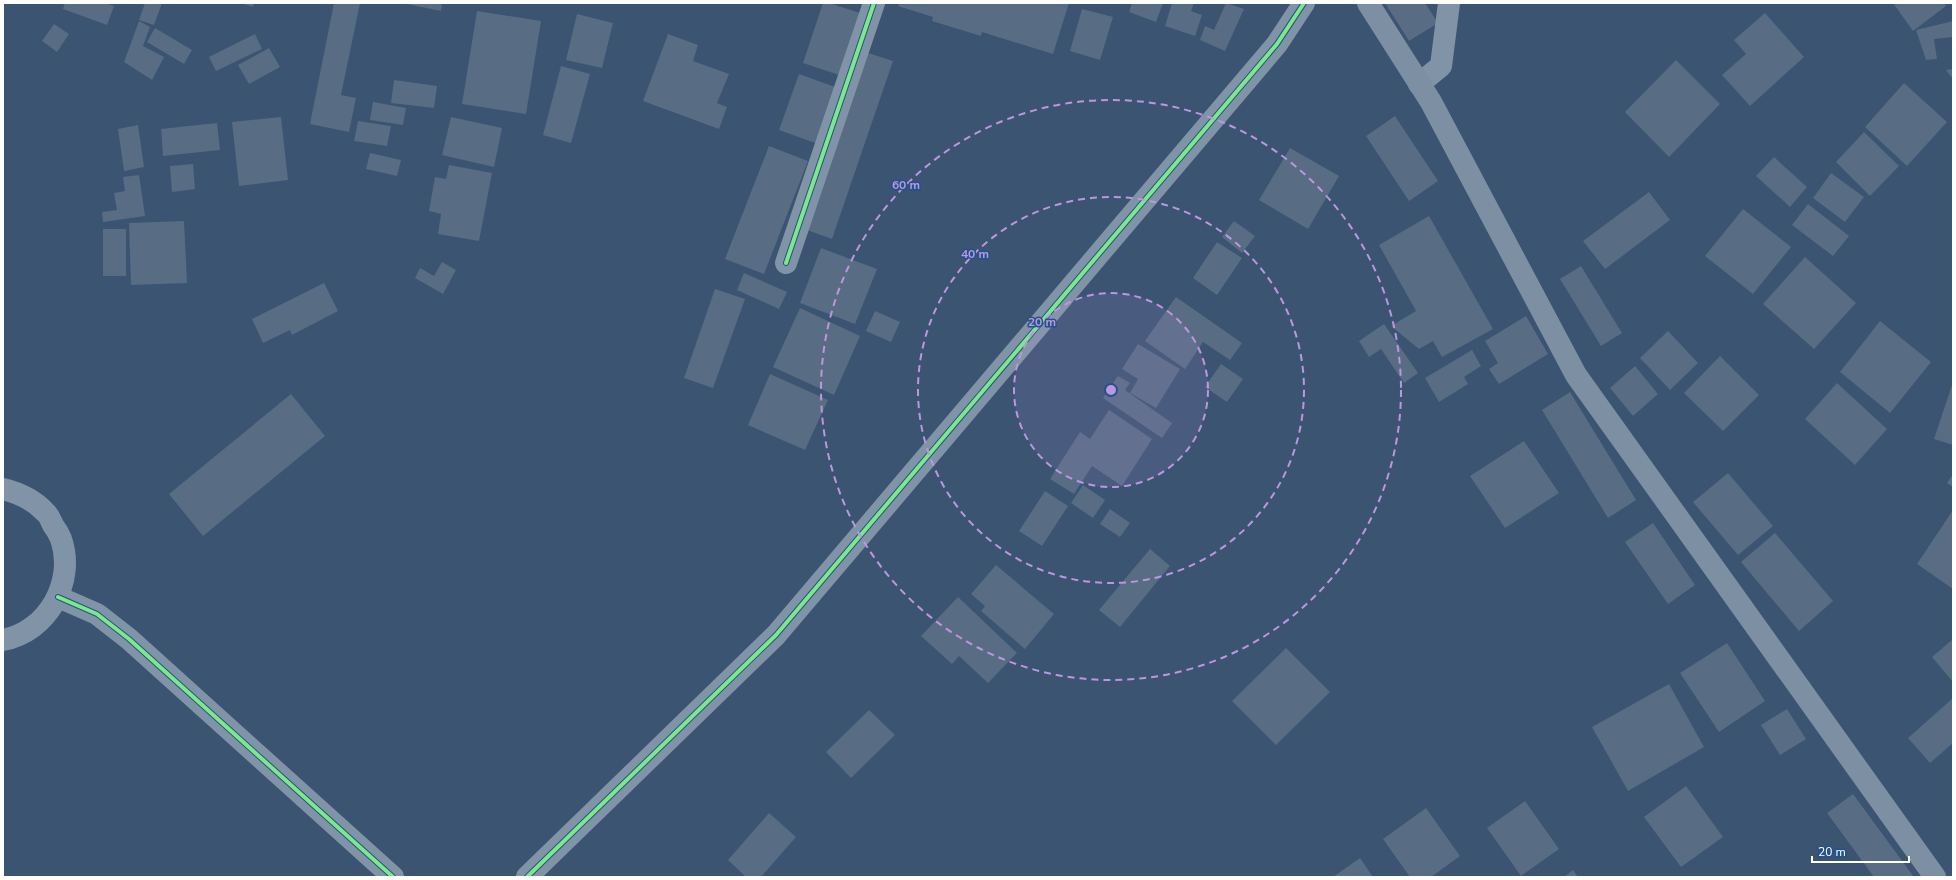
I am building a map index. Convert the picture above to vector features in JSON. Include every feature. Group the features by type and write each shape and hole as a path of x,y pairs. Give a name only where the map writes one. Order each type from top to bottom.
{"main road":[{"path":"1368,3 1431,102 1576,375 1935,877"}],"street":[{"path":"786,263 874,3"},
{"path":"527,877 776,635 1277,44 1304,3"},
{"path":"1419,84 1441,66 1449,3"},
{"path":"3,489 23,494 46,512 61,539 65,568 58,598 41,622 16,638 3,640"},
{"path":"58,598 97,614 128,639 393,877"}],"building":[{"path":"65,3 105,3 114,6 107,25 63,9"},
{"path":"145,3 162,3 154,25 139,20"},
{"path":"241,3 254,3 253,7"},
{"path":"334,3 360,3 341,95 356,98 349,132 310,124"},
{"path":"402,3 442,3 441,11"},
{"path":"823,3 829,3 863,14 842,76 803,63"},
{"path":"899,3 1069,3 1053,54 982,32 981,36 932,21 933,17 898,6"},
{"path":"1132,3 1163,3 1156,22 1129,12"},
{"path":"1172,3 1194,3 1191,11 1202,15 1195,36 1165,26"},
{"path":"1226,3 1244,9 1225,51 1200,40 1205,26 1214,30"},
{"path":"1385,3 1425,3 1438,23 1409,41"},
{"path":"1893,3 1944,3 1946,6 1913,31"},
{"path":"1082,9 1113,17 1100,60 1070,51"},
{"path":"477,11 541,21 526,114 462,104"},
{"path":"1765,13 1804,57 1750,106 1722,75 1746,54 1734,40"},
{"path":"577,14 613,23 602,68 566,60"},
{"path":"139,21 150,27 143,46 164,57 152,80 124,62"},
{"path":"1953,21 1953,37 1934,39 1937,59 1926,60 1916,30"},
{"path":"54,24 69,34 57,52 42,41"},
{"path":"155,28 192,50 184,64 147,42"},
{"path":"255,34 262,49 216,71 209,57"},
{"path":"668,34 698,45 693,61 729,74 717,103 727,107 719,129 643,101"},
{"path":"269,48 280,67 249,84 238,65"},
{"path":"868,53 893,61 832,239 807,230"},
{"path":"1676,60 1720,104 1669,157 1625,112"},
{"path":"561,66 590,74 571,143 543,135"},
{"path":"1953,69 1953,79 1946,70"},
{"path":"799,74 838,88 818,144 779,130"},
{"path":"394,80 437,86 434,108 391,103"},
{"path":"1904,83 1947,122 1907,166 1865,127"},
{"path":"373,102 406,108 403,125 370,120"},
{"path":"1395,116 1438,181 1409,201 1366,136"},
{"path":"281,117 288,180 239,186 232,122"},
{"path":"451,117 502,128 494,167 442,155"},
{"path":"358,121 391,126 387,146 354,141"},
{"path":"217,123 220,150 163,156 161,129"},
{"path":"138,125 144,167 124,171 118,129"},
{"path":"1864,132 1899,166 1870,196 1836,162"},
{"path":"769,146 808,161 764,274 725,259"},
{"path":"1290,148 1339,176 1308,229 1259,200"},
{"path":"370,153 401,160 397,176 366,169"},
{"path":"1774,157 1807,187 1790,207 1756,176"},
{"path":"193,164 195,189 172,192 170,166"},
{"path":"449,165 492,173 479,241 438,234 441,214 429,211 435,177 446,179"},
{"path":"1831,173 1864,197 1845,222 1813,198"},
{"path":"139,175 145,216 103,222 102,212 117,210 114,193 125,191 123,177"},
{"path":"1649,192 1670,220 1605,269 1583,241"},
{"path":"1808,204 1849,236 1833,256 1792,225"},
{"path":"1743,209 1791,247 1753,294 1705,256"},
{"path":"1429,216 1493,329 1442,357 1433,341 1419,349 1391,326 1416,311 1379,245"},
{"path":"184,221 187,283 131,285 129,223"},
{"path":"1234,221 1255,236 1242,253 1222,237"},
{"path":"103,229 126,229 126,276 103,276"},
{"path":"1217,242 1242,258 1217,295 1193,278"},
{"path":"821,248 877,269 855,324 800,303"},
{"path":"1805,257 1856,303 1814,349 1763,304"},
{"path":"442,262 456,270 443,294 415,278 420,268 434,276"},
{"path":"1581,266 1622,333 1601,346 1560,279"},
{"path":"744,273 787,292 779,309 737,290"},
{"path":"324,283 338,311 292,335 290,330 263,343 252,319"},
{"path":"715,289 745,299 713,388 684,378"},
{"path":"1176,297 1242,343 1230,360 1203,342 1185,369 1145,341"},
{"path":"800,308 860,336 834,395 773,367"},
{"path":"875,311 900,322 891,342 866,331"},
{"path":"1526,316 1548,354 1499,384 1489,369 1498,363 1485,341"},
{"path":"1880,321 1931,362 1890,413 1840,372"},
{"path":"1384,324 1418,373 1404,383 1381,349 1369,357 1359,341"},
{"path":"1668,331 1698,363 1670,390 1640,358"},
{"path":"1138,344 1180,369 1156,408 1130,393 1138,379 1122,369"},
{"path":"1472,350 1481,366 1464,377 1468,384 1439,402 1425,378"},
{"path":"1720,356 1759,395 1723,431 1684,393"},
{"path":"1221,364 1243,379 1227,402 1205,387"},
{"path":"1635,366 1658,394 1633,416 1610,388"},
{"path":"770,374 828,400 805,450 748,425"},
{"path":"1118,376 1130,383 1125,390 1172,423 1162,438 1103,398"},
{"path":"1953,382 1953,445 1934,439"},
{"path":"1837,383 1887,429 1855,465 1805,419"},
{"path":"1570,392 1636,500 1608,518 1542,410"},
{"path":"291,394 325,436 203,536 169,494"},
{"path":"1109,410 1152,439 1122,486 1092,466 1074,494 1050,479 1080,432 1090,439"},
{"path":"1524,441 1559,493 1505,528 1470,476"},
{"path":"1728,473 1773,526 1738,555 1693,502"},
{"path":"1953,474 1953,487 1947,483"},
{"path":"1083,485 1105,500 1093,518 1071,503"},
{"path":"1045,491 1068,506 1042,546 1019,531"},
{"path":"1110,509 1130,523 1120,537 1100,524"},
{"path":"1953,510 1953,589 1917,564"},
{"path":"1653,523 1695,585 1668,604 1625,542"},
{"path":"1775,533 1833,601 1799,631 1741,562"},
{"path":"1150,549 1170,566 1120,627 1099,610"},
{"path":"996,565 1054,614 1025,649 981,611 985,606 971,594"},
{"path":"958,597 1017,653 988,683 959,656 952,664 921,636"},
{"path":"1953,639 1953,682 1932,657"},
{"path":"1727,643 1765,701 1719,732 1680,673"},
{"path":"1286,648 1330,692 1276,745 1232,701"},
{"path":"1669,684 1704,747 1628,791 1592,727"},
{"path":"1953,698 1953,743 1930,763 1908,738"},
{"path":"1787,709 1806,739 1780,755 1761,725"},
{"path":"869,710 895,735 851,778 826,752"},
{"path":"1686,786 1723,837 1681,867 1644,817"},
{"path":"1853,794 1914,877 1874,877 1827,813"},
{"path":"1525,801 1559,849 1521,876 1487,828"},
{"path":"1426,808 1460,856 1431,877 1410,877 1383,839"},
{"path":"769,813 796,837 761,877 746,877 728,860"},
{"path":"1360,858 1373,877 1333,877"},
{"path":"1573,870 1578,877 1564,877"}],"cycle path":[{"path":"786,263 874,3"},
{"path":"527,877 776,635 1277,44 1304,3"},
{"path":"58,597 97,614 129,639 393,877"}]}
